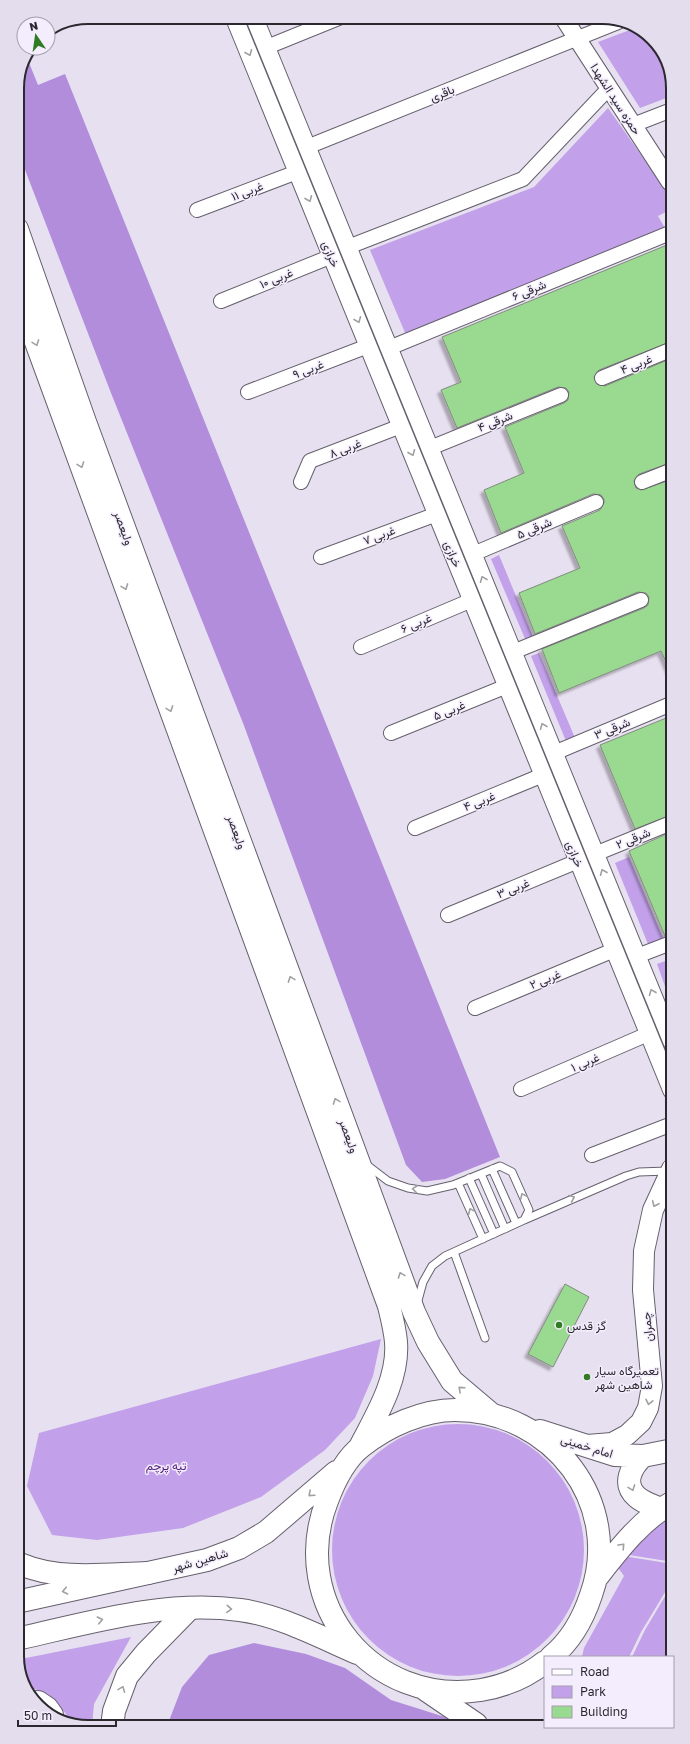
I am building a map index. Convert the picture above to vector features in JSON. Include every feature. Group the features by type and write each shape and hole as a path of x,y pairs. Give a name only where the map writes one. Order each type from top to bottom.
{"main road":[{"name":"ولیعصر","path":"24,245 85,422 414,1312 428,1342 452,1381 491,1414"},
{"name":"ولیعصر","path":"24,309 389,1306 396,1344 394,1366 385,1397 355,1453"},
{"name":"چمران","path":"583,1445 612,1443 627,1435 640,1422 648,1408 652,1386 643,1290 644,1251 653,1210 666,1183"},
{"path":"360,1654 337,1626 322,1592 316,1555 320,1519 333,1484 355,1453 384,1431 418,1416 454,1410 491,1414 526,1427 555,1447 578,1474 593,1506 600,1541 598,1576 568,1656"},
{"name":"امام خمینی","path":"526,1427 615,1455 643,1456 666,1451"},
{"name":"شاهین شهر","path":"24,1600 207,1560 240,1548 278,1523 355,1453"},
{"path":"643,1456 634,1464 629,1475 632,1491 636,1497 644,1502 666,1505"},
{"path":"598,1576 616,1552 634,1532 666,1505"},
{"path":"24,1566 34,1570 60,1575 148,1573"},
{"path":"113,1720 114,1711 127,1676 146,1653 190,1608"},
{"path":"24,1637 125,1615 190,1608 240,1610 268,1617 360,1654 391,1676 425,1689 470,1720"},
{"path":"552,1656 562,1648 583,1618"},
{"path":"425,1689 462,1693 499,1687 533,1672 544,1663"}],"street":[{"name":"خرازی","path":"237,24 666,1077"},
{"name":"خرازی","path":"257,24 666,1027"},
{"path":"267,47 324,24"},
{"name":"حمزه سید الشهدا","path":"567,24 666,176"},
{"name":"باقری","path":"307,146 611,25"},
{"path":"348,247 523,179 609,88"},
{"path":"633,125 666,112"},
{"name":"۱۱ غربی","path":"197,210 297,172"},
{"name":"۶ شرقی","path":"389,348 666,235"},
{"name":"۱۰ غربی","path":"221,301 332,256"},
{"name":"۹ غربی","path":"248,392 368,346"},
{"name":"۴ غربی","path":"602,378 666,352"},
{"name":"۴ شرقی","path":"430,448 561,395"},
{"path":"393,406 410,400"},
{"name":"۸ غربی","path":"301,482 310,461 401,426"},
{"path":"642,482 666,473"},
{"name":"۵ شرقی","path":"473,554 596,502"},
{"name":"۷ غربی","path":"321,557 437,514"},
{"path":"513,652 641,600"},
{"path":"473,604 492,601"},
{"name":"۶ غربی","path":"361,647 473,604"},
{"name":"۵ غربی","path":"391,733 507,686"},
{"name":"۳ شرقی","path":"554,753 666,706"},
{"name":"۴ غربی","path":"415,828 543,775"},
{"name":"۲ شرقی","path":"595,854 666,825"},
{"name":"۳ غربی","path":"448,915 578,861"},
{"path":"637,956 666,945"},
{"name":"۲ غربی","path":"475,1008 614,950"},
{"name":"۱ غربی","path":"522,1089 648,1034"},
{"path":"592,1156 666,1126"}],"lane":[{"path":"357,1157 388,1181 408,1188 428,1191 458,1183 500,1166 512,1172 529,1210 524,1220"},
{"path":"492,1169 516,1224"},
{"path":"414,1312 423,1282 432,1266 445,1256 626,1176 639,1172 666,1171"},
{"path":"481,1174 505,1229"},
{"path":"469,1178 494,1234"},
{"path":"458,1183 483,1239"},
{"path":"454,1252 485,1338"}],"green space":[{"path":"629,30 641,37 655,53 663,68 666,98 640,108 598,42"},
{"path":"608,108 666,190 666,212 658,216 665,228 406,335 370,250 534,187"},
{"path":"499,555 533,637 526,641 491,559"},
{"path":"539,653 575,738 566,741 531,656"},
{"path":"629,857 663,938 648,944 615,863"},
{"path":"666,961 666,989 657,964"},
{"name":"تپه پرچم","path":"381,1339 373,1376 355,1418 325,1450 261,1497 183,1528 97,1540 52,1535 27,1486 39,1433"},
{"path":"458,1424 482,1427 506,1434 528,1446 547,1461 562,1480 574,1502 581,1526 584,1550 581,1574 574,1598 562,1620 547,1639 528,1654 506,1666 482,1673 458,1676 434,1673 410,1666 388,1654 369,1639 354,1620 342,1598 335,1574 332,1550 335,1526 342,1502 354,1480 369,1461 388,1446 410,1434 434,1427"},
{"path":"666,1513 666,1561 623,1554"},
{"path":"623,1556 666,1563 666,1591 641,1632 629,1656 582,1656 584,1648 624,1576 614,1562"},
{"path":"666,1595 666,1656 632,1656 645,1630"},
{"path":"131,1637 94,1704 93,1720 68,1717 48,1694 34,1689 27,1676 24,1658"}],"shaded area":[{"path":"29,64 38,85 65,74 500,1157 445,1179 422,1182 406,1165 243,723 111,393 24,167 24,84"},
{"path":"254,1643 306,1654 345,1668 391,1700 445,1717 450,1720 169,1720 182,1687 209,1655"}],"building":[{"path":"666,245 666,344 599,370 594,377 597,384 605,386 666,361 666,464 639,474 634,481 636,488 641,490 666,481 666,662 661,651 559,693 542,649 644,608 648,605 649,597 646,593 638,592 535,634 519,593 580,568 562,526 600,510 604,503 604,499 601,495 593,494 501,533 484,490 524,473 505,427 564,403 568,400 569,392 566,388 558,387 457,428 441,390 461,382 442,337"},
{"path":"666,718 666,817 635,829 600,745"},
{"path":"666,834 666,936 665,936 629,851"},
{"name":"گز قدس","path":"565,1284 589,1297 553,1367 528,1354"}],"place":[{"name":"گز قدس","path":"559,1325"},
{"name":"تعمیرگاه سیار شاهین شهر","path":"587,1377"}]}
